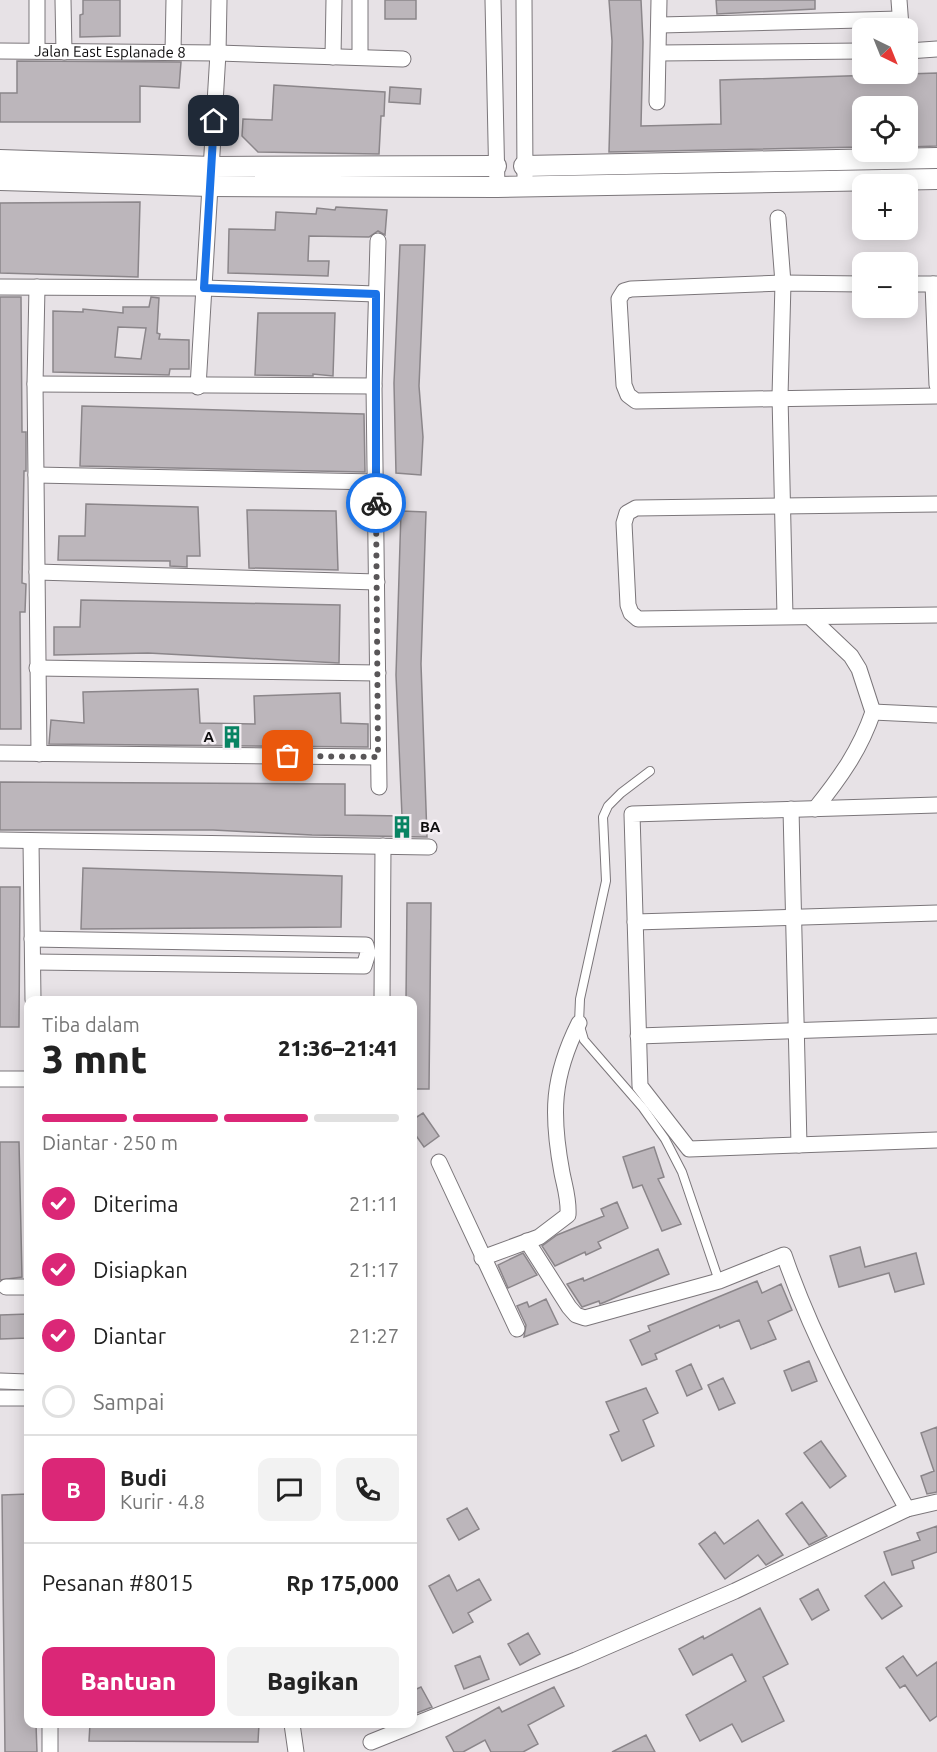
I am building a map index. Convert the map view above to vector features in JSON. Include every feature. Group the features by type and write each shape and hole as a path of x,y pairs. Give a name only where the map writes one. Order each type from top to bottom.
{"street":[{"path":"37,0 37,51"},
{"path":"63,0 64,52"},
{"path":"173,52 174,0"},
{"path":"198,387 218,53 219,0"},
{"path":"333,57 334,0"},
{"path":"360,0 360,57"},
{"path":"493,0 497,188"},
{"path":"524,0 526,186"},
{"path":"657,102 659,0"},
{"path":"899,0 900,18"},
{"path":"660,25 852,24"},
{"path":"918,50 937,49"},
{"name":"Jalan East Esplanade 8","path":"0,51 173,52 403,59"},
{"path":"659,52 852,51"},
{"path":"0,180 211,176 496,166 937,158"},
{"path":"0,160 211,176 497,188 937,178"},
{"path":"778,218 783,283 780,396 785,616"},
{"path":"378,241 374,386 378,787"},
{"path":"852,284 783,283 624,291 619,299 624,385 628,395 636,401 780,396 937,396"},
{"path":"918,284 935,284 937,385"},
{"path":"0,287 204,288 376,294"},
{"path":"37,287 35,384 39,754"},
{"path":"35,384 198,387 374,386"},
{"path":"36,475 376,482"},
{"path":"937,504 636,508 627,513 624,523 628,605 631,614 638,619 785,616 812,619 937,615"},
{"path":"37,572 377,582"},
{"path":"812,619 851,656 859,669 873,712 857,753 842,776 815,809"},
{"path":"37,668 378,673"},
{"path":"873,712 937,715"},
{"path":"0,753 378,757"},
{"path":"937,805 632,814 640,1086 689,1149 937,1140"},
{"path":"791,809 799,1145"},
{"path":"0,840 429,847"},
{"path":"31,841 33,996"},
{"path":"382,996 383,846"},
{"path":"635,922 937,913"},
{"path":"32,939 366,945 368,953 364,966 33,962"},
{"path":"482,1258 539,1237 567,1215 569,1200 562,1173 555,1112 556,1084 564,1054 579,1023"},
{"path":"638,1036 937,1026"},
{"path":"0,1079 24,1079"},
{"path":"439,1162 517,1329"},
{"path":"527,1241 569,1307 576,1315 585,1318 719,1281 784,1255 802,1306 830,1369 907,1509"},
{"path":"6,1287 24,1287"},
{"path":"0,1381 24,1382"},
{"path":"0,1398 24,1398"},
{"path":"417,1723 661,1623 907,1509 937,1502"},
{"path":"50,1728 50,1752"},
{"path":"293,1728 297,1752"},
{"path":"371,1742 405,1728"}],"lane":[{"path":"650,771 621,793 608,806 603,817 606,881 580,999 579,1023 584,1040 644,1108 665,1139 682,1172 719,1281"}],"building":[{"path":"83,0 120,0 120,36 80,37"},
{"path":"385,0 416,0 416,19 385,19"},
{"path":"609,0 641,0 643,42 641,126 721,124 720,80 852,76 852,84 918,84 918,74 937,73 937,146 918,147 918,96 852,96 852,147 609,152 612,41"},
{"path":"716,0 815,0 815,9 717,14"},
{"path":"17,61 181,62 179,88 140,86 140,122 0,122 0,93 17,93"},
{"path":"274,85 385,92 379,154 258,152 242,136 243,119 272,120"},
{"path":"390,87 421,89 420,104 389,102"},
{"path":"140,202 138,277 0,273 0,203"},
{"path":"336,207 387,210 385,235 378,231 369,237 309,236 308,261 329,261 328,276 228,273 229,229 275,230 276,212 316,214 317,208 335,210"},
{"path":"400,245 425,245 419,386 423,437 421,475 396,473 394,383"},
{"path":"0,297 21,297 22,432 26,432 22,583 26,584 25,612 20,612 21,729 0,729"},
{"path":"151,297 159,298 157,333 160,334 159,339 189,340 189,369 170,369 169,375 53,372 53,311 83,312 83,309 123,313 123,307 149,307","holes":["118,327 146,328 141,359 115,357"]},
{"path":"258,313 335,313 333,376 255,375"},
{"path":"82,406 364,414 365,472 80,466"},
{"path":"86,504 198,507 200,556 187,556 187,567 170,566 170,561 58,560 59,536 85,536"},
{"path":"247,510 336,511 338,570 249,568"},
{"path":"401,511 426,512 421,664 427,837 213,830 0,830 0,782 345,784 345,815 402,816 396,675"},
{"path":"81,600 340,605 339,663 148,653 54,655 54,627 80,627"},
{"path":"198,689 200,723 255,724 254,696 340,693 341,723 368,724 368,747 49,744 51,720 84,723 83,692"},
{"path":"83,868 342,876 341,927 81,929"},
{"path":"0,887 20,887 19,1027 0,1027"},
{"path":"407,903 431,903 429,1089 417,1089 417,996 406,996"},
{"path":"423,1113 439,1136 424,1147 417,1137 417,1117"},
{"path":"0,1142 19,1142 22,1277 0,1280"},
{"path":"654,1147 664,1177 658,1179 681,1224 662,1231 642,1185 633,1188 623,1157"},
{"path":"617,1202 628,1228 598,1242 601,1248 586,1255 585,1252 555,1266 542,1246 557,1235 604,1216 601,1209"},
{"path":"860,1247 865,1267 916,1253 924,1284 895,1292 889,1273 839,1287 830,1256"},
{"path":"658,1249 669,1274 600,1304 599,1301 582,1307 567,1284 583,1278 584,1281"},
{"path":"523,1253 537,1275 508,1288 498,1265"},
{"path":"757,1281 762,1293 781,1284 792,1310 768,1321 776,1339 751,1349 739,1320 720,1328 719,1325 655,1354 657,1359 642,1365 630,1340 650,1331 648,1326"},
{"path":"546,1299 558,1324 524,1337 526,1325 517,1306 527,1302 529,1307"},
{"path":"24,1314 24,1338 0,1339 0,1315"},
{"path":"809,1361 817,1381 792,1391 784,1371"},
{"path":"691,1364 702,1389 687,1396 676,1371"},
{"path":"723,1378 735,1403 719,1410 708,1385"},
{"path":"646,1388 658,1413 643,1420 654,1446 622,1461 610,1435 619,1431 606,1402"},
{"path":"937,1427 937,1492 927,1494 921,1476 934,1471 921,1433"},
{"path":"821,1441 846,1476 830,1488 804,1453"},
{"path":"24,1494 24,1728 36,1728 37,1752 5,1752 2,1495"},
{"path":"802,1502 827,1536 809,1545 786,1514"},
{"path":"467,1508 479,1529 459,1540 447,1519"},
{"path":"758,1520 783,1555 766,1565 758,1555 725,1579 699,1544 715,1532 724,1544"},
{"path":"937,1526 937,1552 912,1561 914,1568 892,1575 884,1552 920,1540 917,1533"},
{"path":"449,1575 457,1591 479,1579 491,1600 468,1613 473,1622 453,1633 429,1586"},
{"path":"884,1582 902,1606 882,1619 865,1596"},
{"path":"818,1589 829,1610 812,1620 800,1599"},
{"path":"760,1608 788,1664 763,1677 784,1721 742,1742 732,1724 700,1741 686,1715 746,1681 732,1654 693,1675 679,1649 703,1636 704,1639"},
{"path":"528,1633 540,1654 520,1665 508,1644"},
{"path":"480,1656 489,1679 464,1689 455,1666"},
{"path":"903,1656 917,1676 937,1662 937,1716 930,1721 905,1685 900,1688 886,1668"},
{"path":"421,1687 432,1707 417,1713 417,1689"},
{"path":"554,1687 564,1706 528,1725 538,1744 523,1752 491,1752 485,1740 463,1752 454,1752 446,1737 499,1707 502,1712"},
{"path":"90,1728 259,1728 258,1742 89,1741"},
{"path":"646,1735 655,1752 612,1752"}],"way so far":[{"path":"288,756 378,757 376,503"}],"place":[{"name":"A","path":"232,737"},
{"name":"BA","path":"402,827"}],"route":[{"path":"214,121 204,288 376,294 374,386 376,503"}]}
